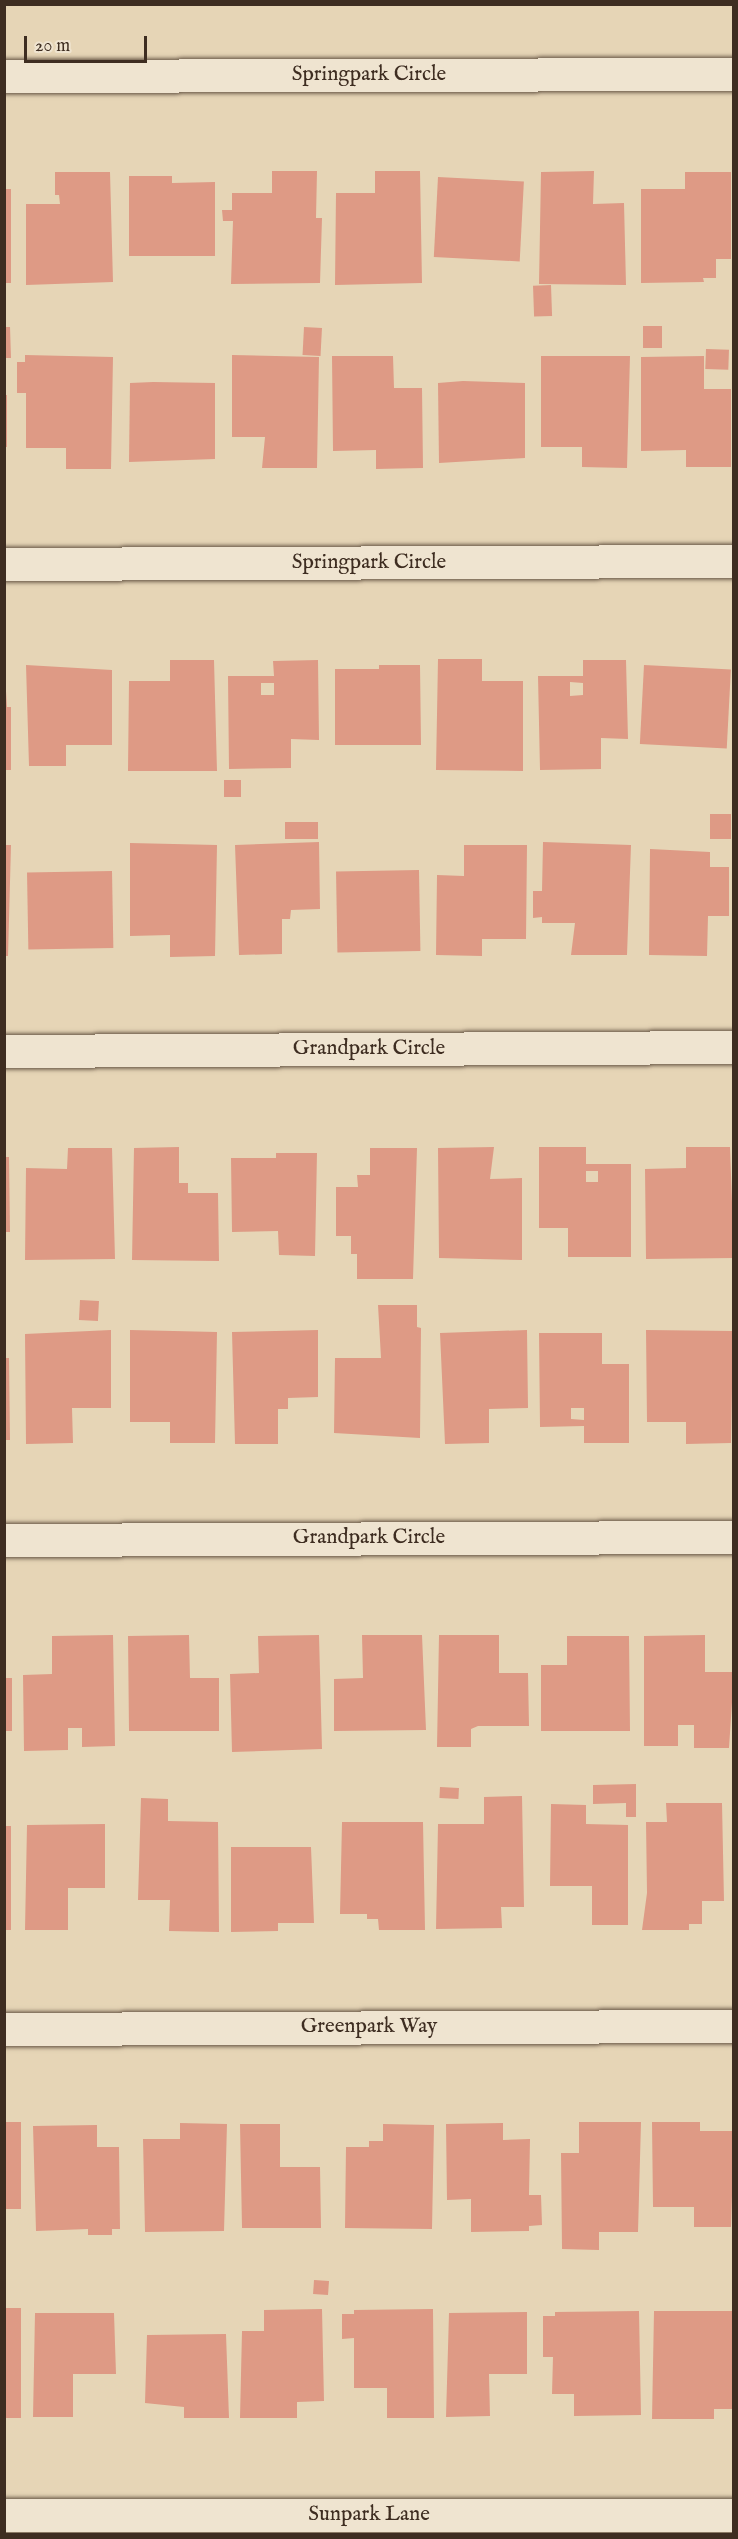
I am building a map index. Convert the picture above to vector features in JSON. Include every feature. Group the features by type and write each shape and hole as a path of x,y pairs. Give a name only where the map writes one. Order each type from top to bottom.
{"street":[{"name":"Springpark Circle","path":"4,76 734,74"},
{"name":"Springpark Circle","path":"4,564 734,561"},
{"name":"Grandpark Circle","path":"4,1051 734,1047"},
{"name":"Grandpark Circle","path":"4,1540 734,1537"},
{"name":"Greenpark Way","path":"4,2029 734,2026"},
{"name":"Sunpark Lane","path":"4,2515 462,2525 734,2515"}],"building":[{"path":"272,171 317,171 316,218 322,218 320,283 231,284 233,221 223,221 222,210 232,210 232,193 272,193"},
{"path":"375,171 420,171 422,283 335,285 336,193 375,193"},
{"path":"594,171 593,204 624,203 626,285 539,284 541,172"},
{"path":"55,172 110,172 113,282 26,285 26,204 60,204 59,195 55,195"},
{"path":"685,172 731,172 731,259 716,259 716,278 703,278 704,282 641,283 641,189 685,189"},
{"path":"129,176 172,176 172,183 215,182 215,256 129,256"},
{"path":"438,177 524,182 520,261 434,257"},
{"path":"4,189 11,189 11,283 4,283"},
{"path":"551,285 552,316 534,317 533,286"},
{"path":"643,326 662,326 662,348 643,348"},
{"path":"4,327 10,327 11,358 4,358"},
{"path":"304,327 322,328 321,356 303,355"},
{"path":"706,349 729,350 728,370 705,369"},
{"path":"25,355 113,357 111,469 66,469 66,448 26,448 26,393 17,393 17,362 25,362"},
{"path":"232,355 319,357 317,468 262,468 265,437 232,437"},
{"path":"332,356 393,356 394,388 422,388 423,468 376,469 376,450 333,451"},
{"path":"541,356 630,356 627,468 582,467 582,447 541,447"},
{"path":"704,356 704,389 731,389 731,467 686,467 686,450 641,451 641,357"},
{"path":"463,381 525,383 525,458 439,463 438,383"},
{"path":"130,383 215,383 215,459 129,462"},
{"path":"4,395 7,395 7,447 4,447"},
{"path":"4,659 7,707 11,707 11,770 4,770"},
{"path":"438,659 482,659 482,681 523,681 523,771 436,770"},
{"path":"170,660 214,660 217,771 128,771 129,681 170,681"},
{"path":"318,660 319,740 291,739 291,768 229,769 228,676 274,676 273,661","holes":["261,683 274,683 274,695 261,695"]},
{"path":"583,660 626,660 628,739 601,738 601,769 540,770 538,676 583,676","holes":["570,682 583,683 583,695 570,696"]},
{"path":"26,665 112,670 112,745 66,745 66,766 29,766"},
{"path":"379,665 420,665 421,745 335,745 335,669 379,669"},
{"path":"644,665 731,670 727,748 640,744"},
{"path":"224,780 241,780 241,797 224,797"},
{"path":"710,814 731,814 731,839 710,839"},
{"path":"285,822 318,822 318,839 285,839"},
{"path":"319,842 320,909 291,910 290,919 282,919 282,954 239,955 235,845"},
{"path":"543,842 631,845 627,955 571,955 575,923 542,923 542,917 533,918 533,891 542,891"},
{"path":"130,843 217,845 215,956 170,957 170,935 130,936"},
{"path":"4,845 11,845 8,956 4,956"},
{"path":"464,845 527,845 526,939 482,939 482,956 436,955 437,875 464,876"},
{"path":"650,849 710,852 710,867 729,867 729,916 708,916 707,956 649,955"},
{"path":"419,870 420,951 337,952 336,871"},
{"path":"112,871 113,948 28,949 27,872"},
{"path":"179,1147 179,1183 188,1183 188,1193 218,1193 219,1261 132,1260 134,1148"},
{"path":"494,1147 490,1179 522,1178 522,1260 439,1258 438,1148"},
{"path":"539,1147 586,1147 586,1164 631,1164 631,1257 568,1257 568,1228 539,1228","holes":["586,1171 598,1171 598,1182 586,1182"]},
{"path":"686,1147 730,1147 734,1258 646,1259 645,1169 686,1168"},
{"path":"68,1148 112,1148 115,1259 25,1260 26,1168 67,1169"},
{"path":"370,1148 417,1148 413,1279 357,1279 357,1254 351,1254 351,1236 336,1236 336,1187 358,1187 357,1175 370,1175"},
{"path":"276,1153 317,1153 315,1256 279,1255 278,1231 232,1232 231,1158 276,1158"},
{"path":"4,1157 9,1157 10,1232 4,1232"},
{"path":"80,1300 99,1301 98,1321 79,1320"},
{"path":"378,1305 417,1305 417,1327 421,1328 420,1438 334,1433 335,1358 381,1358"},
{"path":"111,1330 111,1408 72,1408 73,1443 26,1444 25,1334"},
{"path":"130,1330 217,1332 215,1443 170,1443 170,1422 130,1422"},
{"path":"318,1330 318,1397 288,1398 288,1409 278,1409 278,1444 235,1444 232,1332"},
{"path":"527,1330 528,1408 489,1409 489,1443 445,1444 440,1333"},
{"path":"646,1330 733,1331 731,1443 686,1444 686,1422 647,1422"},
{"path":"539,1333 602,1333 602,1364 629,1364 629,1443 584,1443 584,1426 540,1427","holes":["571,1408 584,1408 584,1420 571,1419"]},
{"path":"4,1358 9,1358 10,1440 4,1440"},
{"path":"113,1635 115,1746 82,1747 82,1728 68,1728 68,1750 24,1751 23,1675 52,1674 52,1636"},
{"path":"189,1635 190,1678 219,1678 219,1731 129,1731 128,1636"},
{"path":"319,1635 322,1749 232,1752 230,1674 259,1673 258,1636"},
{"path":"362,1635 422,1635 426,1730 334,1731 334,1679 363,1678"},
{"path":"439,1635 499,1635 499,1673 528,1673 529,1726 478,1726 471,1729 471,1747 437,1747"},
{"path":"705,1635 705,1672 734,1672 729,1748 694,1748 694,1725 678,1725 678,1746 644,1746 644,1636"},
{"path":"567,1636 629,1636 630,1731 541,1731 541,1665 567,1665"},
{"path":"4,1678 12,1678 12,1731 4,1731"},
{"path":"636,1784 636,1817 626,1817 626,1803 593,1804 593,1785"},
{"path":"440,1787 459,1788 458,1799 439,1798"},
{"path":"522,1796 524,1907 501,1907 502,1928 436,1929 438,1824 484,1824 484,1797"},
{"path":"141,1798 168,1799 168,1821 218,1822 219,1932 169,1931 170,1900 138,1900"},
{"path":"666,1803 722,1803 724,1901 702,1901 702,1924 689,1924 689,1930 642,1930 647,1893 646,1822 667,1822"},
{"path":"551,1804 586,1805 586,1824 628,1825 628,1925 592,1925 592,1886 550,1886"},
{"path":"342,1822 423,1822 425,1930 379,1930 378,1919 367,1919 367,1914 340,1914"},
{"path":"105,1824 105,1888 68,1888 68,1930 25,1930 27,1825"},
{"path":"4,1826 11,1826 11,1930 4,1930"},
{"path":"231,1847 311,1847 314,1923 278,1923 278,1931 231,1932"},
{"path":"4,2122 21,2122 21,2209 4,2209"},
{"path":"579,2122 641,2122 638,2232 599,2232 599,2250 562,2249 561,2153 579,2153"},
{"path":"652,2122 700,2122 700,2131 734,2131 731,2227 694,2227 694,2207 653,2207"},
{"path":"180,2123 227,2124 224,2231 145,2232 143,2139 180,2139"},
{"path":"503,2123 503,2140 530,2139 529,2195 541,2195 542,2225 529,2226 529,2231 471,2232 471,2199 447,2200 446,2124"},
{"path":"240,2124 280,2124 280,2167 320,2167 321,2228 242,2228"},
{"path":"383,2124 434,2125 432,2229 345,2228 346,2147 369,2147 369,2141 383,2141"},
{"path":"97,2125 97,2147 119,2147 120,2229 112,2229 112,2235 88,2235 88,2229 36,2231 33,2126"},
{"path":"314,2280 329,2281 328,2295 313,2294"},
{"path":"4,2308 21,2308 21,2418 4,2418"},
{"path":"322,2309 324,2401 297,2402 297,2418 240,2418 242,2331 264,2331 264,2310"},
{"path":"433,2309 434,2418 387,2418 387,2388 354,2388 354,2338 342,2339 342,2314 354,2314 354,2310"},
{"path":"639,2311 641,2415 574,2416 574,2394 552,2394 553,2357 543,2357 543,2316 555,2316 555,2312"},
{"path":"654,2311 733,2311 734,2409 714,2409 714,2419 652,2419"},
{"path":"527,2312 527,2374 489,2374 490,2416 446,2417 449,2313"},
{"path":"35,2313 114,2313 116,2374 73,2374 73,2417 33,2417"},
{"path":"226,2334 229,2418 184,2418 184,2407 145,2403 147,2335"}]}
